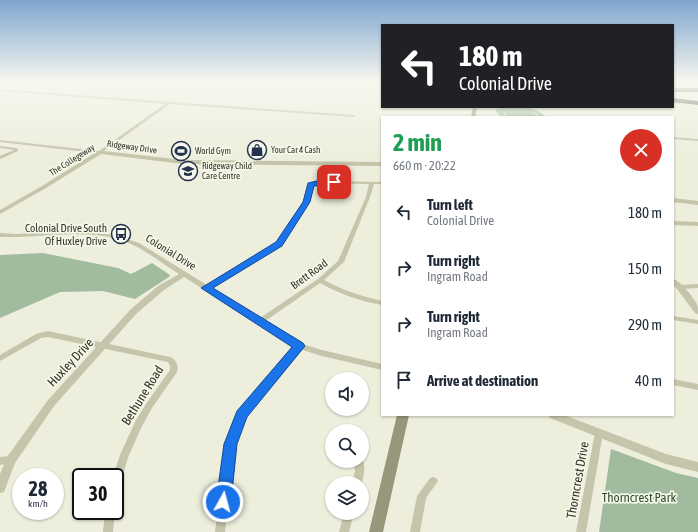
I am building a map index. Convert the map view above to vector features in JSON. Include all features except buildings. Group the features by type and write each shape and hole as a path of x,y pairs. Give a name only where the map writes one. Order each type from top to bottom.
{"main road":[{"path":"376,532 403,416"}],"street":[{"name":"The Collegeway","path":"0,212 65,176 102,152 164,107"},
{"path":"223,107 354,116"},
{"path":"674,138 698,140"},
{"name":"Ridgeway Drive","path":"0,141 41,144 183,162 381,164"},
{"path":"0,147 16,149 16,151 0,158"},
{"path":"206,288 279,244 307,202 310,184 321,182 381,183"},
{"name":"Brett Road","path":"258,322 320,280 340,262 368,197 372,183"},
{"path":"674,200 698,203"},
{"path":"674,223 698,224"},
{"name":"Colonial Drive","path":"0,235 27,236 80,233 113,236 137,244 258,322 299,346 381,367"},
{"name":"Huxley Drive","path":"0,488 11,460 51,403 146,299 184,274"},
{"path":"320,280 337,291 349,296 381,303"},
{"path":"674,282 680,287 698,311"},
{"path":"680,287 698,286"},
{"path":"674,318 698,322"},
{"path":"0,358 39,336 48,334 104,345"},
{"name":"Bethune Road","path":"104,345 170,360 174,365 174,370 149,405 133,433 119,468"},
{"path":"220,532 230,444 234,430 242,414 299,346"},
{"path":"674,382 698,387"},
{"path":"556,416 666,459 698,467"},
{"name":"Thorncrest Drive","path":"581,532 599,433"},
{"path":"0,461 11,460"},
{"path":"414,532 422,496 432,481"},
{"path":"108,532 109,520"},
{"path":"344,532 347,520"}],"green space":[{"path":"501,108 526,108 537,110 545,116 539,116 532,111 537,116 507,116 503,111 506,116 500,116 495,110"},
{"path":"43,253 118,268 131,274 152,263 170,275 135,299 103,291 60,292 0,318 0,255"},
{"name":"Thorncrest Park","path":"611,449 676,473 698,478 698,532 599,532"}],"place":[{"name":"Your Car 4 Cash","path":"257,150"},
{"name":"World Gym","path":"181,151"},
{"name":"Ridgeway Child Care Centre","path":"188,171"},
{"name":"Colonial Drive South Of Huxley Drive","path":"121,234"}],"route":[{"path":"223,502 230,444 234,430 242,414 299,346 285,339 206,288 276,248 307,202 310,184 334,182"}]}
